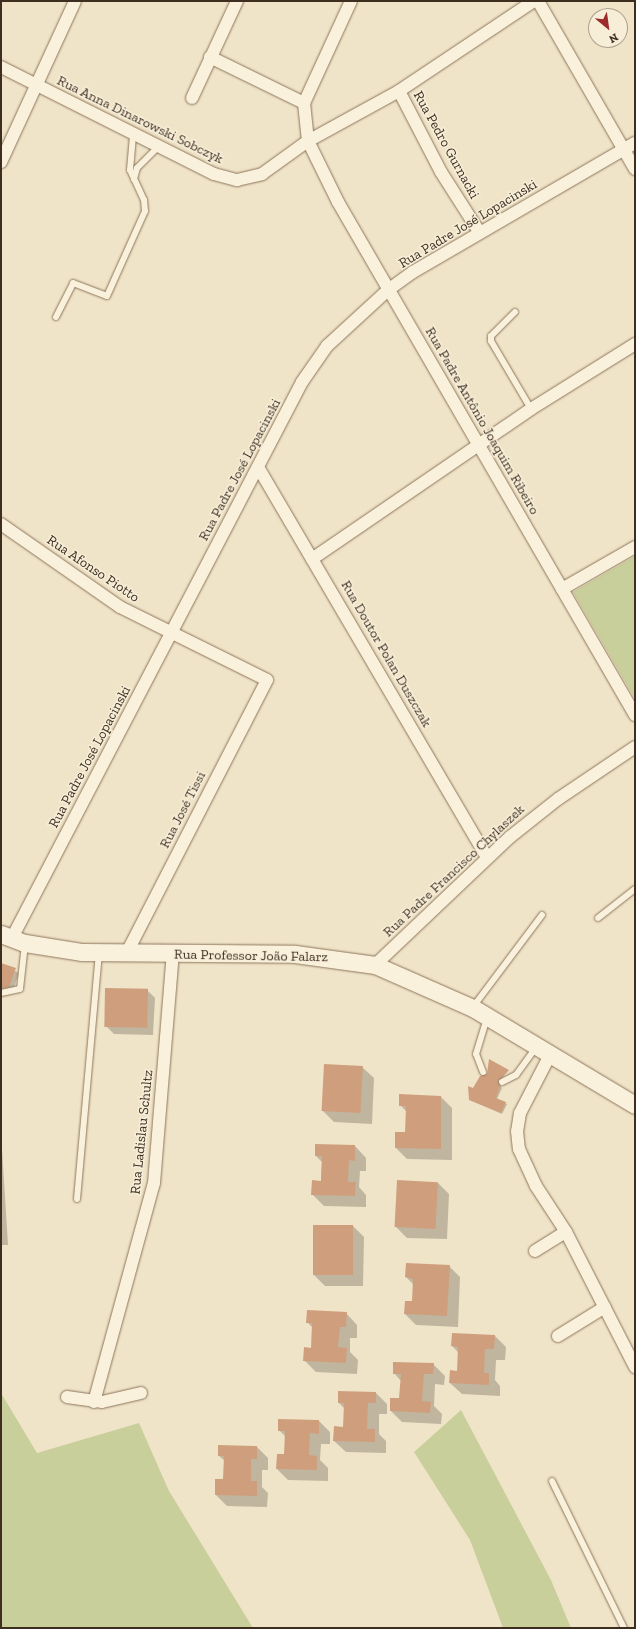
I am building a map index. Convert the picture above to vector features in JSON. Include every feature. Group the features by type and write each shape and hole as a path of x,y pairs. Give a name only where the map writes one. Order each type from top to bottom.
{"main road":[{"name":"Rua Professor João Falarz","path":"13,938 99,953 318,955 375,965 480,1012 545,1049 635,1105"}],"street":[{"path":"1,162 75,1"},
{"path":"192,98 236,1"},
{"path":"308,141 304,103 351,1"},
{"name":"Rua Anna Dinarowski Sobczyk","path":"1,67 214,174 237,180 262,174 308,141 399,91 534,1"},
{"path":"538,1 635,169"},
{"path":"210,57 304,103"},
{"name":"Rua Pedro Gurnacki","path":"399,91 441,172 480,233"},
{"name":"Rua Padre Antônio Joaquim Ribeiro","path":"308,141 338,202 388,290 635,715"},
{"name":"Rua Padre José Lopacinski","path":"13,938 258,467 314,363 346,326 388,290 480,233 635,143"},
{"path":"312,559 532,409 635,344"},
{"name":"Rua Doutor Polan Duszczak","path":"258,467 487,857"},
{"name":"Rua Afonso Piotto","path":"1,524 108,600 266,680"},
{"path":"562,589 635,547"},
{"name":"Rua José Tissi","path":"126,954 266,680"},
{"name":"Rua Padre Francisco Chylaszek","path":"375,965 487,857 558,799 635,746"},
{"name":"Rua Ladislau Schultz","path":"94,1402 154,1183 173,954"},
{"path":"545,1049 520,1112 517,1131 519,1150 536,1186 566,1232 635,1367"},
{"path":"535,1251 566,1232"},
{"path":"558,1336 605,1307"},
{"path":"67,1397 94,1402 140,1392"}],"lane":[{"path":"56,317 73,283 107,296 145,211 144,200 130,170 133,133"},
{"path":"134,180 137,168 159,146"},
{"path":"515,312 491,336 491,341 532,409"},
{"path":"598,918 635,889"},
{"path":"483,1072 476,1054 480,1012 542,915"},
{"path":"1,993 20,988 13,938"},
{"path":"77,1199 99,953"},
{"path":"502,1082 516,1075 545,1049"},
{"path":"552,1481 624,1628"}],"green space":[{"path":"635,556 635,699 573,592"},
{"path":"1,1393 37,1453 139,1423 169,1491 253,1628 1,1628"},
{"path":"461,1410 551,1580 571,1628 503,1628 470,1540 414,1452"}],"building":[{"path":"1,963 16,968 9,987 1,988"},
{"path":"105,988 148,989 147,1028 104,1027"},
{"path":"489,1059 509,1070 498,1081 500,1086 496,1098 506,1102 501,1113 469,1100 468,1086 473,1088 480,1076 487,1074"},
{"path":"324,1064 363,1066 360,1113 322,1111"},
{"path":"399,1094 441,1096 441,1149 395,1148 395,1132 405,1132 406,1106 399,1106"},
{"path":"315,1144 355,1145 355,1161 349,1160 348,1182 356,1182 355,1196 311,1195 312,1180 321,1181 322,1156 315,1156"},
{"path":"397,1180 438,1182 435,1229 395,1227"},
{"path":"313,1225 353,1225 353,1275 313,1275"},
{"path":"406,1263 450,1265 447,1316 404,1314 405,1301 412,1301 413,1279 405,1277"},
{"path":"307,1310 347,1312 346,1327 340,1327 338,1347 347,1348 346,1363 303,1361 304,1347 311,1348 312,1323 306,1323"},
{"path":"452,1333 495,1335 494,1349 485,1349 484,1373 489,1373 489,1385 449,1383 450,1370 457,1371 458,1347 451,1346"},
{"path":"393,1362 434,1363 433,1374 424,1374 422,1401 431,1402 430,1413 390,1411 390,1398 399,1398 401,1374 393,1374"},
{"path":"338,1391 376,1392 376,1403 368,1403 367,1429 375,1429 375,1442 333,1441 334,1426 343,1427 344,1403 338,1403"},
{"path":"278,1419 319,1420 319,1434 310,1433 309,1455 317,1456 317,1470 276,1469 277,1454 284,1454 285,1431 278,1431"},
{"path":"218,1445 257,1446 257,1459 251,1459 251,1481 257,1481 257,1496 215,1495 215,1479 223,1479 224,1456 218,1456"}]}
